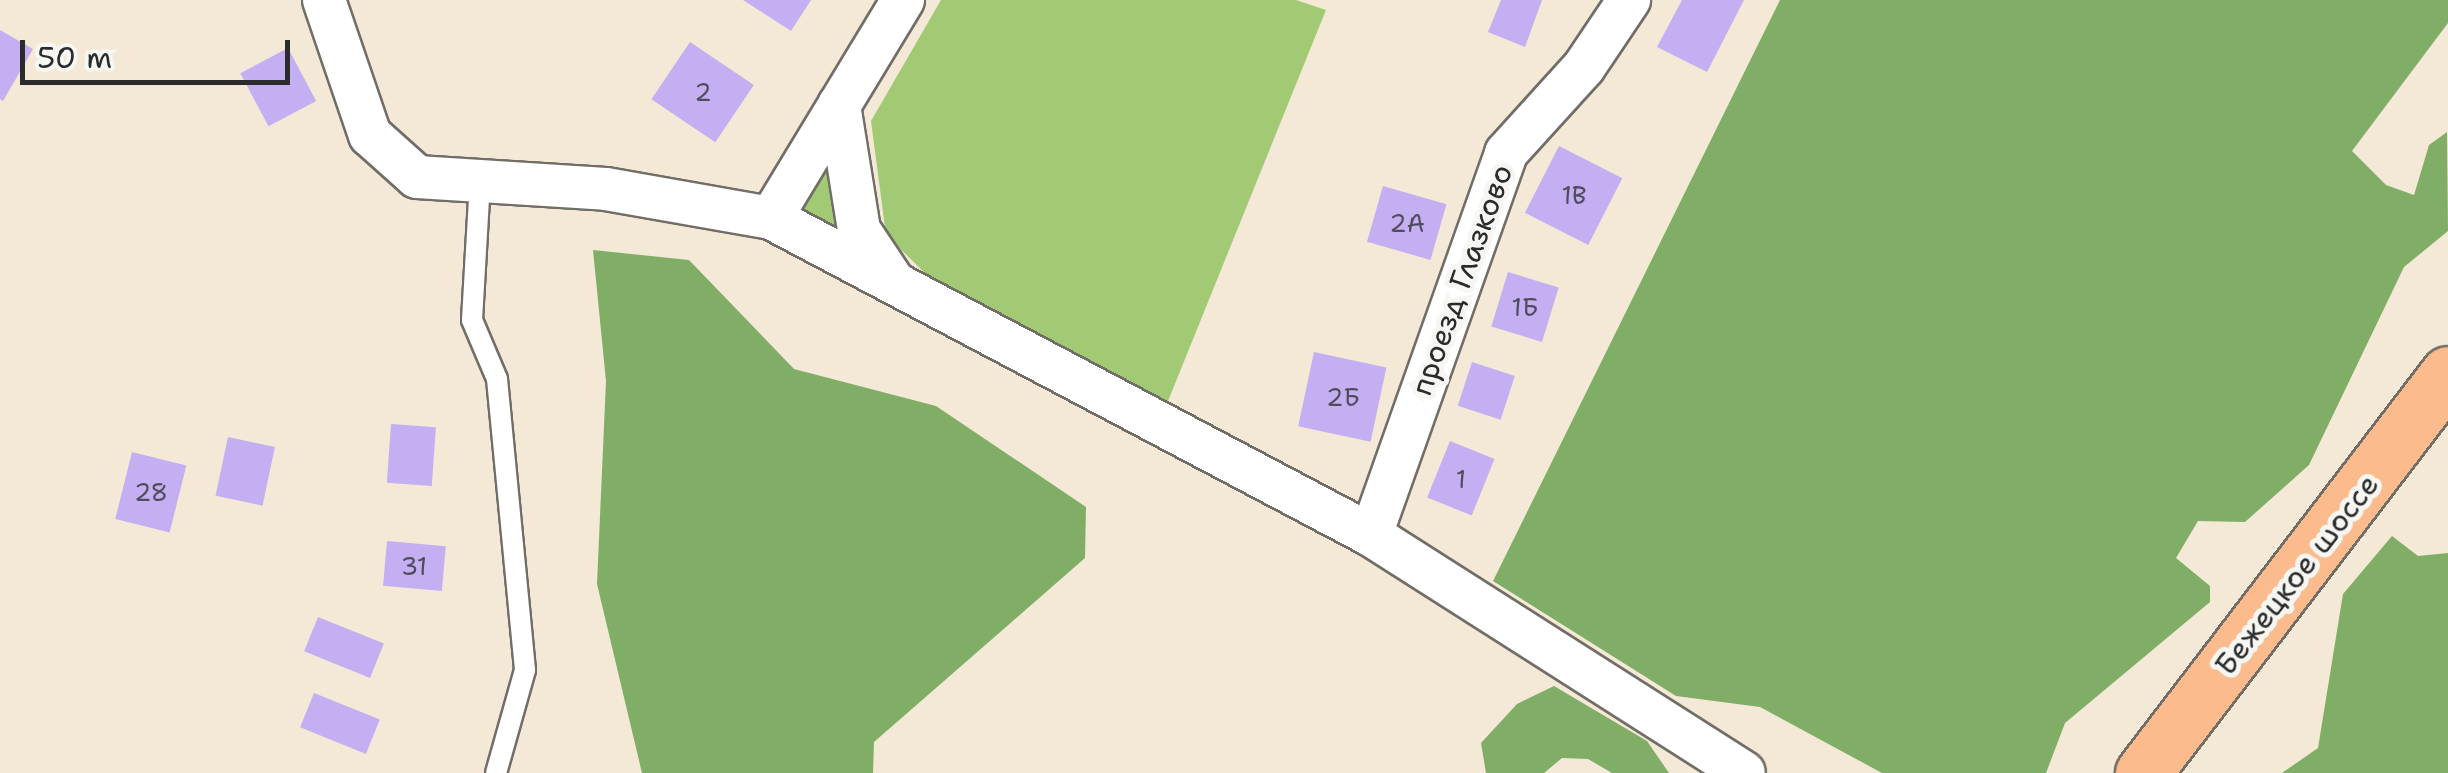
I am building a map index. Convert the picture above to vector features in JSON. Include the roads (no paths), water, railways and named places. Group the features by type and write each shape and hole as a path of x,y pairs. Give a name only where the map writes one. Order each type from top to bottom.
{"main road":[{"name":"Бежецкое шоссе","path":"2143,773 2448,374"}],"street":[{"path":"324,0 370,135 416,177 606,189 771,218 1371,535 1744,773"},
{"path":"771,218 903,0"},
{"name":"проезд Глазково","path":"1371,535 1506,153 1584,67 1629,0"},
{"path":"839,105 859,230 896,284"}],"lane":[{"path":"480,181 472,320 496,379 525,670 496,773"}]}
